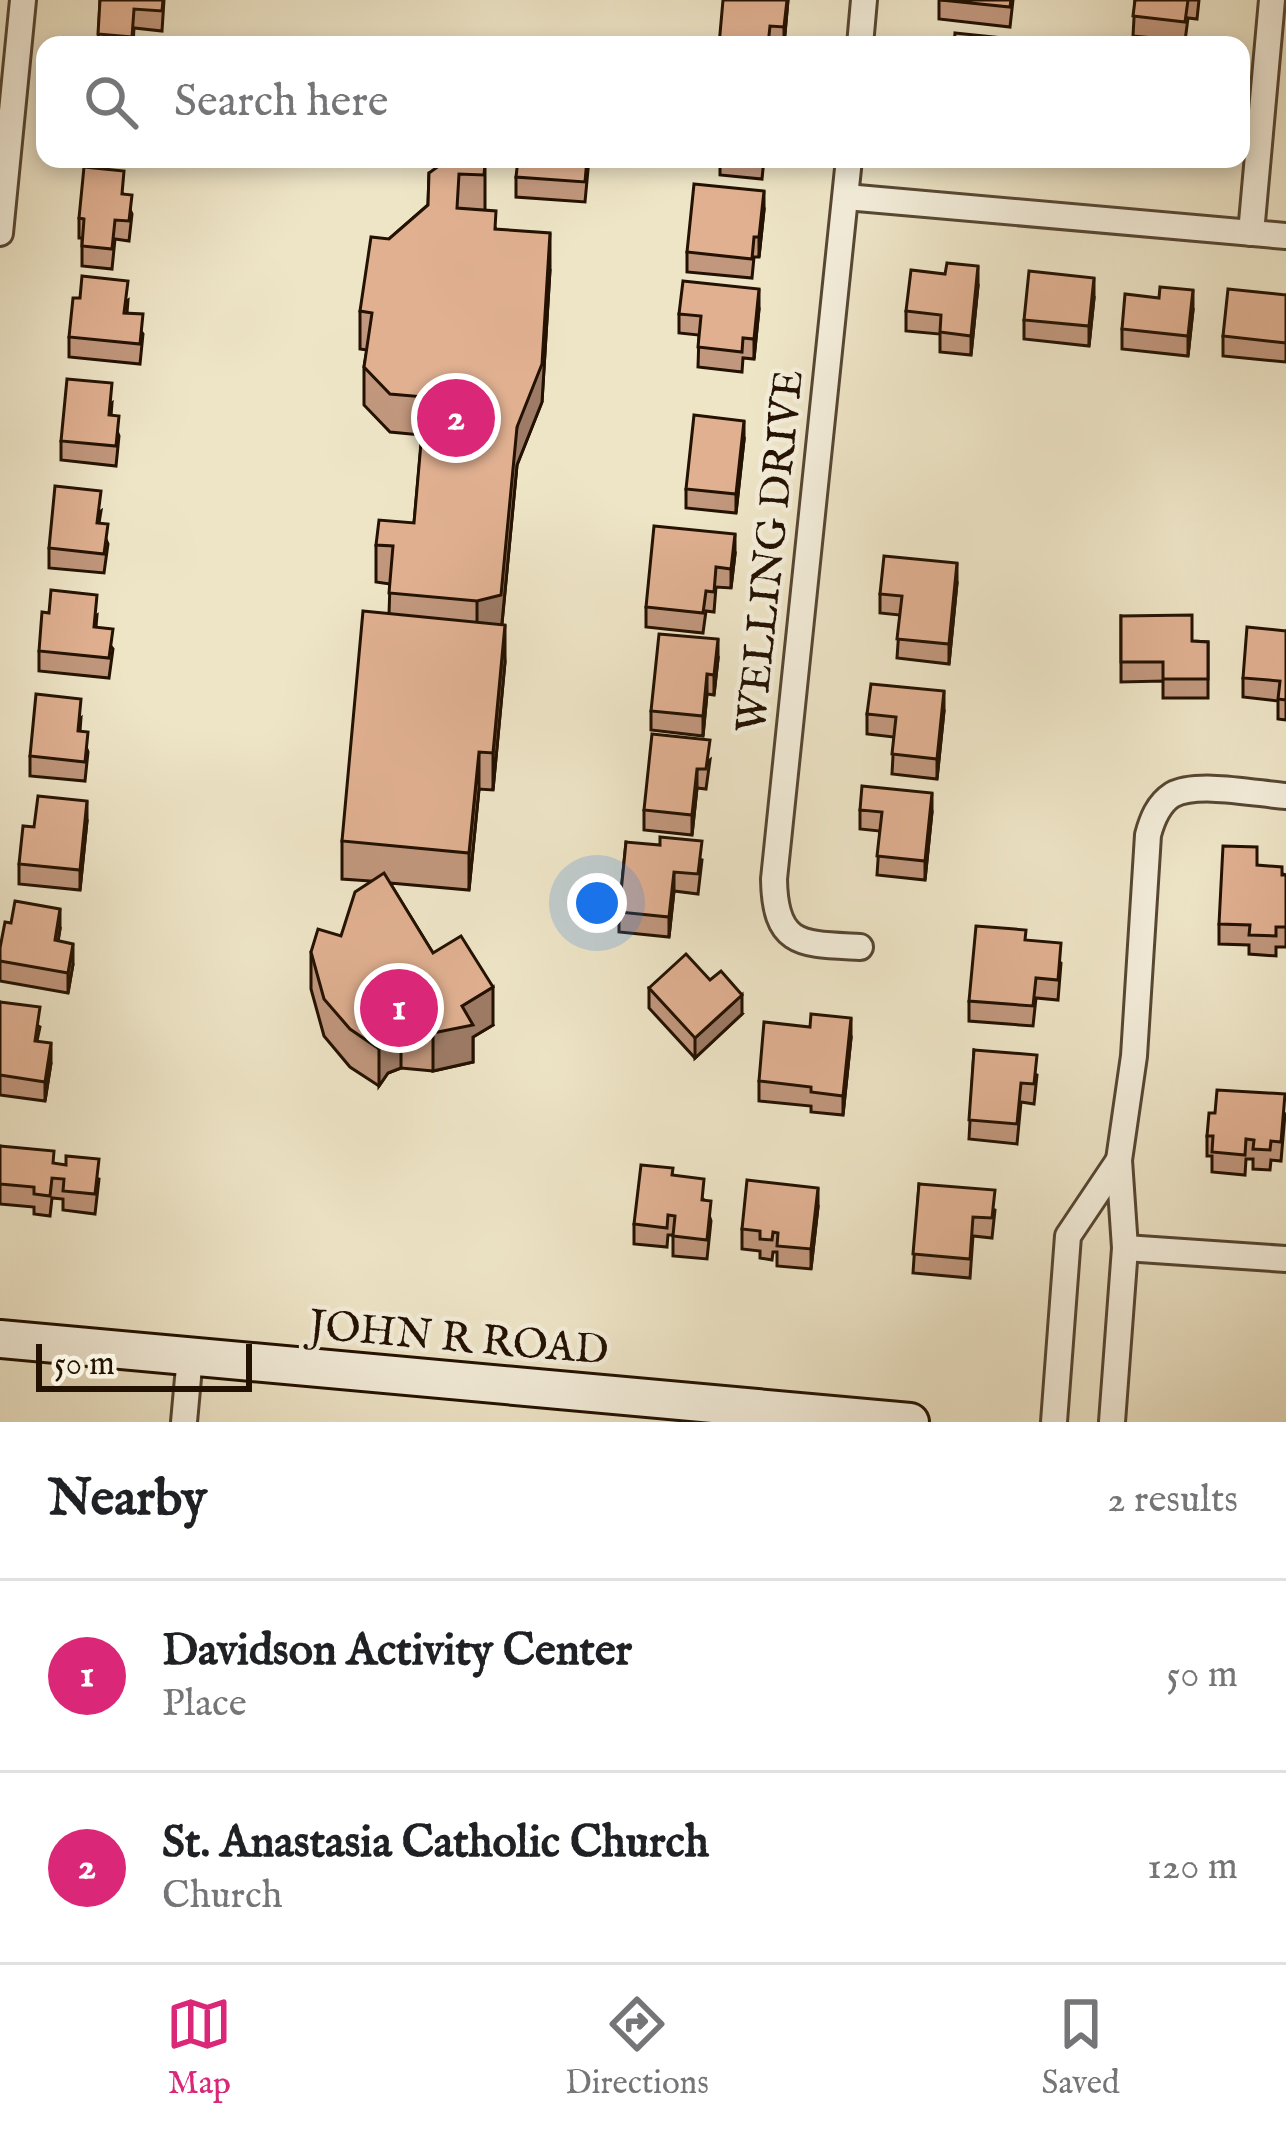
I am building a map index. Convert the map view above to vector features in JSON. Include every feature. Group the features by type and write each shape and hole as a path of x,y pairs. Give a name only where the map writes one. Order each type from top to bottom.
{"main road":[{"name":"JOHN R ROAD","path":"0,1339 910,1422"}],"street":[{"path":"0,233 23,0"},
{"path":"861,36 864,0"},
{"path":"1251,233 1272,0"},
{"name":"WELLING DRIVE","path":"848,168 774,907 788,933 802,940 860,947"},
{"path":"846,197 1286,236"},
{"path":"1112,1422 1125,1248 1119,1160 1134,1056 1152,820 1159,807 1186,790 1286,796"},
{"path":"1054,1422 1068,1236 1119,1160"},
{"path":"1125,1248 1286,1259"},
{"path":"184,1422 190,1357"}],"building":[{"path":"100,0 163,0 162,11 134,9 132,36 98,34"},
{"path":"723,0 787,0 784,27 770,26 769,36 720,36"},
{"path":"941,0 1011,0 1010,7"},
{"path":"1135,0 1188,0 1185,22 1133,16"},
{"path":"84,168 124,171 122,194 132,195 129,221 115,220 112,249 82,246 84,219 79,218"},
{"path":"436,168 485,168 484,175 459,174 457,208 496,211 495,229 550,233 542,364 517,427 501,595 477,601 389,593 393,546 376,545 379,520 414,523 425,397 390,394 364,367 372,313 360,311 371,237 389,239 428,205 429,173"},
{"path":"517,168 586,168 585,182 516,177"},
{"path":"694,184 764,191 752,259 687,252"},
{"path":"947,263 978,266 971,336 940,332 941,315 906,311 911,270 945,274"},
{"path":"1029,271 1094,278 1089,326 1024,320"},
{"path":"82,276 128,281 124,313 143,314 140,344 69,337 73,298 80,298"},
{"path":"683,281 759,289 754,339 743,338 742,352 698,347 701,316 679,314"},
{"path":"1160,287 1193,290 1188,336 1122,329 1125,294 1159,298"},
{"path":"1228,289 1286,295 1286,343 1223,336"},
{"path":"67,379 112,383 109,415 119,416 116,446 61,441"},
{"path":"694,415 744,421 736,494 686,489"},
{"path":"55,486 101,491 97,523 108,524 104,554 49,548"},
{"path":"654,526 735,534 731,569 716,567 714,592 706,591 703,613 646,607"},
{"path":"884,556 957,563 949,644 897,639 902,596 880,594"},
{"path":"51,590 97,595 94,627 113,629 109,658 39,651 42,612 49,613"},
{"path":"363,611 505,625 493,753 479,752 469,853 342,841"},
{"path":"1192,615 1192,641 1208,642 1208,679 1163,679 1163,662 1121,662 1121,616"},
{"path":"1247,627 1286,631 1286,700 1278,699 1280,681 1243,678"},
{"path":"659,634 718,639 714,675 707,674 703,716 651,711"},
{"path":"871,684 944,691 937,759 892,754 896,717 867,714"},
{"path":"36,694 81,699 78,731 88,732 85,762 30,756"},
{"path":"652,734 710,740 706,769 697,769 692,815 644,810"},
{"path":"862,786 932,793 925,861 877,856 882,812 860,810"},
{"path":"38,796 87,801 80,870 19,864 23,826 34,827"},
{"path":"660,837 702,841 698,874 674,872 669,917 619,912 626,842 660,845"},
{"path":"1223,846 1257,847 1257,865 1282,867 1286,927 1276,927 1276,936 1249,935 1250,925 1219,924"},
{"path":"384,873 433,953 461,936 493,987 462,1006 473,1025 433,1033 401,1030 388,1035 379,1049 350,1029 324,999 311,952 318,929 341,936 355,892"},
{"path":"15,901 60,909 55,940 73,944 68,973 0,961 5,922 11,923"},
{"path":"976,926 1026,930 1025,940 1061,943 1058,980 1036,978 1033,1006 969,1001"},
{"path":"686,954 710,980 721,971 742,995 695,1038 649,988"},
{"path":"0,1002 40,1007 35,1041 51,1043 45,1082 0,1075"},
{"path":"811,1014 851,1018 843,1096 759,1081 764,1022 810,1027"},
{"path":"974,1050 1037,1055 1034,1084 1021,1083 1017,1124 969,1120"},
{"path":"1217,1090 1285,1094 1281,1142 1271,1141 1270,1150 1253,1149 1254,1140 1246,1139 1245,1155 1212,1152 1213,1136 1207,1136"},
{"path":"0,1146 54,1151 53,1163 66,1165 66,1156 99,1159 95,1194 63,1191 64,1179 52,1178 50,1196 34,1194 34,1187 0,1184"},
{"path":"641,1165 673,1168 672,1175 704,1179 702,1200 711,1201 707,1240 673,1236 675,1216 668,1215 667,1228 634,1224"},
{"path":"747,1180 818,1188 811,1249 777,1246 778,1233 773,1232 772,1240 760,1239 760,1231 742,1229"},
{"path":"919,1184 995,1190 992,1218 973,1217 970,1259 913,1254"}],"place":[{"name":"St. Anastasia Catholic Church","path":"456,418"},
{"name":"Davidson Activity Center","path":"399,1008"}]}
